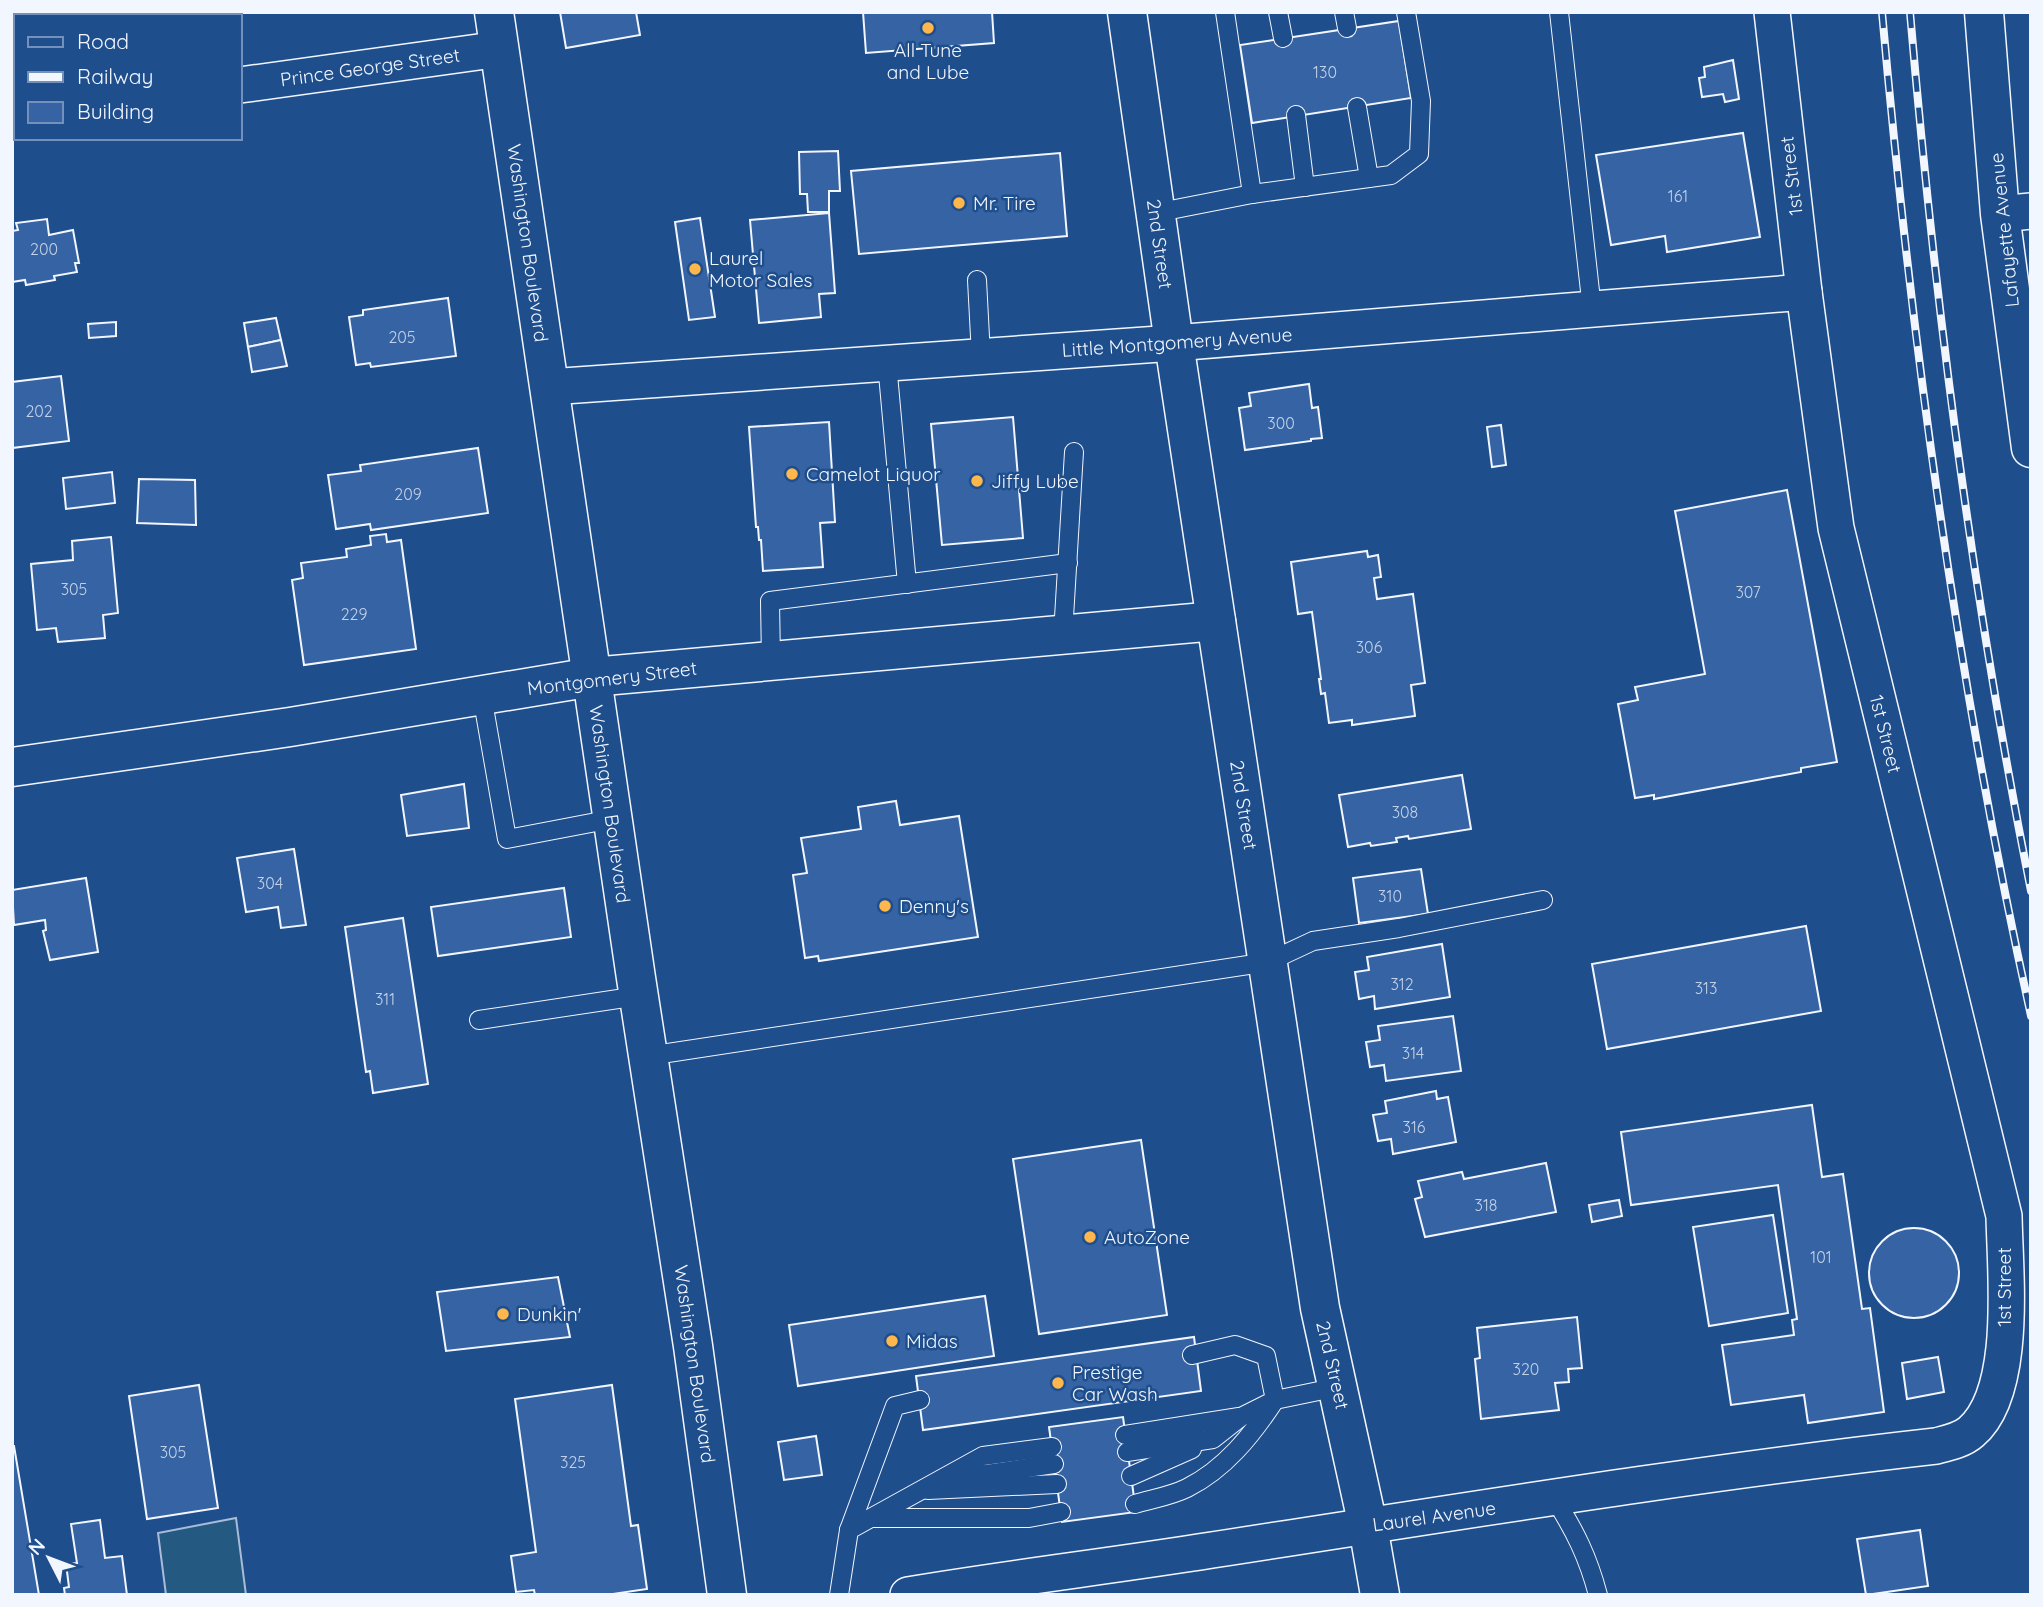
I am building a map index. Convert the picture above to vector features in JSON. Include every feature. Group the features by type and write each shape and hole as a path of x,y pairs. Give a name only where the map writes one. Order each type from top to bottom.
{"main road":[{"name":"Washington Boulevard","path":"494,12 638,996 693,1346 727,1595"},
{"name":"2nd Street","path":"1127,12 1174,343 1320,1308 1368,1526 1380,1595"},
{"name":"Lafayette Avenue","path":"1984,12 2015,213 2031,446"},
{"name":"Montgomery Street","path":"12,767 290,727 592,677 1216,621"}],"street":[{"name":"1st Street","path":"1772,12 1804,292 1836,528 2004,1216 2006,1311 1999,1384 1991,1405 1972,1431 1961,1438"},
{"name":"Prince George Street","path":"242,85 500,49"},
{"name":"Little Montgomery Avenue","path":"549,387 1174,343 1804,292"},
{"name":"Laurel Avenue","path":"908,1595 1779,1465 1936,1446 1961,1438"}],"lane":[{"path":"1225,12 1252,194"},
{"path":"1278,12 1283,38"},
{"path":"1155,213 1252,194 1391,176 1419,154 1421,101 1406,12"},
{"path":"1559,12 1592,309"},
{"path":"1357,107 1369,178"},
{"path":"1296,115 1306,187"},
{"path":"977,280 981,356"},
{"path":"887,363 907,584"},
{"path":"1063,634 1074,452"},
{"path":"771,660 770,601 1068,563"},
{"path":"482,696 507,839 612,819"},
{"path":"648,1056 1268,962 1313,941 1543,901"},
{"path":"479,1020 638,996"},
{"path":"1135,1504 1186,1489 1211,1474 1253,1434 1275,1400 1266,1356 1235,1345 1192,1355"},
{"path":"1131,1476 1213,1439 1241,1417 1275,1400 1338,1387"},
{"path":"839,1595 849,1530 895,1406 920,1400"},
{"path":"1213,1439 1126,1444 1241,1417"},
{"path":"849,1530 939,1481 1053,1455"},
{"path":"921,1490 1057,1484"},
{"path":"1554,1498 1577,1535 1601,1592"},
{"path":"871,1517 1029,1518 1061,1512"}],"shaded area":[{"path":"236,1518 246,1595 166,1595 158,1533"}],"building":[{"path":"560,12 636,12 640,35 566,48"},
{"name":"All Tune and Lube","path":"863,12 992,12 994,43 866,53"},
{"path":"1399,21 1411,98 1252,123 1240,45"},
{"path":"1733,60 1739,99 1725,102 1723,94 1702,97 1699,78 1705,77 1704,67"},
{"path":"1743,133 1760,237 1667,252 1665,236 1611,245 1596,155"},
{"path":"838,151 840,191 829,191 829,212 808,212 807,194 800,194 799,152"},
{"name":"Mr. Tire","path":"1060,153 1067,236 859,254 851,171"},
{"path":"829,213 835,293 819,294 821,317 759,323 750,220"},
{"name":"Laurel Motor Sales","path":"700,218 715,317 689,320 675,222"},
{"path":"47,219 49,235 73,230 79,263 75,263 77,272 54,276 55,280 26,285 25,280 12,282 12,231 18,230 16,223"},
{"path":"448,298 456,356 371,367 370,363 356,365 349,317 363,315 363,310"},
{"path":"276,318 281,340 248,347 244,323"},
{"path":"116,322 116,336 89,338 88,324"},
{"path":"281,340 287,366 252,372 248,347"},
{"path":"61,376 69,441 12,448 12,382"},
{"path":"1309,384 1312,408 1318,407 1322,438 1245,450 1239,408 1251,406 1249,393"},
{"name":"Jiffy Lube","path":"1013,417 1023,538 942,545 931,424"},
{"name":"Camelot Liquor","path":"829,422 835,522 820,523 823,567 763,571 761,540 756,527 749,427"},
{"path":"1501,425 1506,465 1492,467 1487,427"},
{"path":"478,448 488,513 371,530 370,524 336,529 328,475 361,471 360,465"},
{"path":"112,472 115,503 66,509 63,478"},
{"path":"139,479 195,480 196,525 137,523"},
{"path":"1787,490 1837,762 1801,768 1801,772 1654,799 1654,795 1635,798 1618,704 1638,700 1635,687 1705,674 1675,511"},
{"path":"386,534 387,542 401,540 416,649 304,665 292,580 303,578 301,563 347,557 346,549 371,545 370,536"},
{"path":"111,537 118,613 103,615 105,638 58,642 56,628 37,630 31,564 73,560 72,541"},
{"path":"1367,551 1368,557 1378,555 1381,577 1374,578 1377,599 1413,594 1425,683 1411,685 1415,716 1352,725 1352,720 1329,723 1325,693 1321,694 1312,612 1298,614 1291,562"},
{"path":"1462,775 1471,829 1409,839 1408,836 1396,838 1397,842 1371,846 1370,843 1348,847 1339,795"},
{"path":"464,784 469,828 407,836 401,795"},
{"name":"Denny's","path":"896,801 900,825 959,816 978,937 819,961 818,956 805,958 793,875 807,873 801,838 861,829 858,807"},
{"path":"294,849 306,925 281,928 278,907 246,912 237,858"},
{"path":"1421,869 1428,914 1359,923 1353,878"},
{"path":"86,878 98,952 50,960 43,931 46,930 45,920 14,925 12,890"},
{"path":"564,888 571,937 438,956 431,907"},
{"path":"403,918 428,1084 373,1093 370,1071 366,1072 345,927"},
{"path":"1806,926 1821,1011 1607,1049 1592,964"},
{"path":"1442,944 1450,997 1375,1009 1374,996 1359,999 1355,972 1369,970 1367,957"},
{"path":"1453,1016 1461,1071 1386,1081 1384,1065 1370,1067 1366,1042 1380,1040 1378,1026"},
{"path":"1436,1091 1437,1099 1448,1097 1456,1142 1393,1154 1391,1139 1378,1141 1373,1115 1387,1113 1385,1101"},
{"path":"1812,1105 1822,1177 1843,1174 1862,1309 1870,1308 1884,1412 1808,1423 1804,1395 1731,1405 1722,1345 1794,1335 1792,1320 1797,1319 1778,1185 1631,1205 1621,1132"},
{"name":"AutoZone","path":"1141,1140 1167,1315 1039,1334 1013,1159"},
{"path":"1546,1163 1556,1212 1425,1237 1415,1199 1422,1197 1418,1181 1462,1172 1464,1179"},
{"path":"1619,1200 1622,1216 1592,1222 1589,1205"},
{"path":"1773,1215 1788,1313 1709,1326 1693,1227"},
{"path":"1914,1228 1931,1231 1946,1241 1956,1256 1959,1273 1956,1290 1946,1305 1931,1315 1914,1318 1897,1315 1882,1305 1872,1290 1869,1273 1872,1256 1882,1241 1897,1231"},
{"name":"Dunkin'","path":"558,1277 570,1337 446,1351 437,1292"},
{"name":"Midas","path":"985,1296 994,1356 798,1386 789,1325"},
{"path":"1577,1317 1582,1368 1568,1369 1569,1382 1555,1383 1559,1410 1481,1419 1475,1359 1480,1358 1477,1328"},
{"name":"Prestige Car Wash","path":"1194,1337 1201,1391 923,1430 916,1376"},
{"path":"1938,1357 1944,1392 1907,1399 1902,1363"},
{"path":"199,1385 218,1508 147,1519 129,1396"},
{"path":"612,1385 631,1526 638,1525 647,1589 606,1595 535,1595 534,1590 516,1592 511,1556 536,1552 515,1399"},
{"path":"1123,1417 1136,1512 1062,1522 1049,1427"},
{"path":"816,1436 822,1475 784,1480 778,1442"},
{"path":"14,1446 39,1595 12,1595"},
{"path":"100,1520 105,1558 122,1556 127,1595 65,1595 64,1588 69,1587 66,1564 77,1563 71,1524"},
{"path":"1920,1530 1928,1586 1866,1595 1857,1539"}],"railway":[{"path":"1882,12 1908,265 1940,517 1981,767 2031,1016"},
{"path":"1910,12 1931,233 1958,453 1991,672 2031,891"}],"place":[{"name":"All Tune and Lube","path":"928,28"},
{"name":"Mr. Tire","path":"959,203"},
{"name":"Laurel Motor Sales","path":"695,269"},
{"name":"Camelot Liquor","path":"792,474"},
{"name":"Jiffy Lube","path":"977,481"},
{"name":"Denny's","path":"885,906"},
{"name":"AutoZone","path":"1090,1237"},
{"name":"Dunkin'","path":"503,1314"},
{"name":"Midas","path":"892,1341"},
{"name":"Prestige Car Wash","path":"1058,1383"}]}
